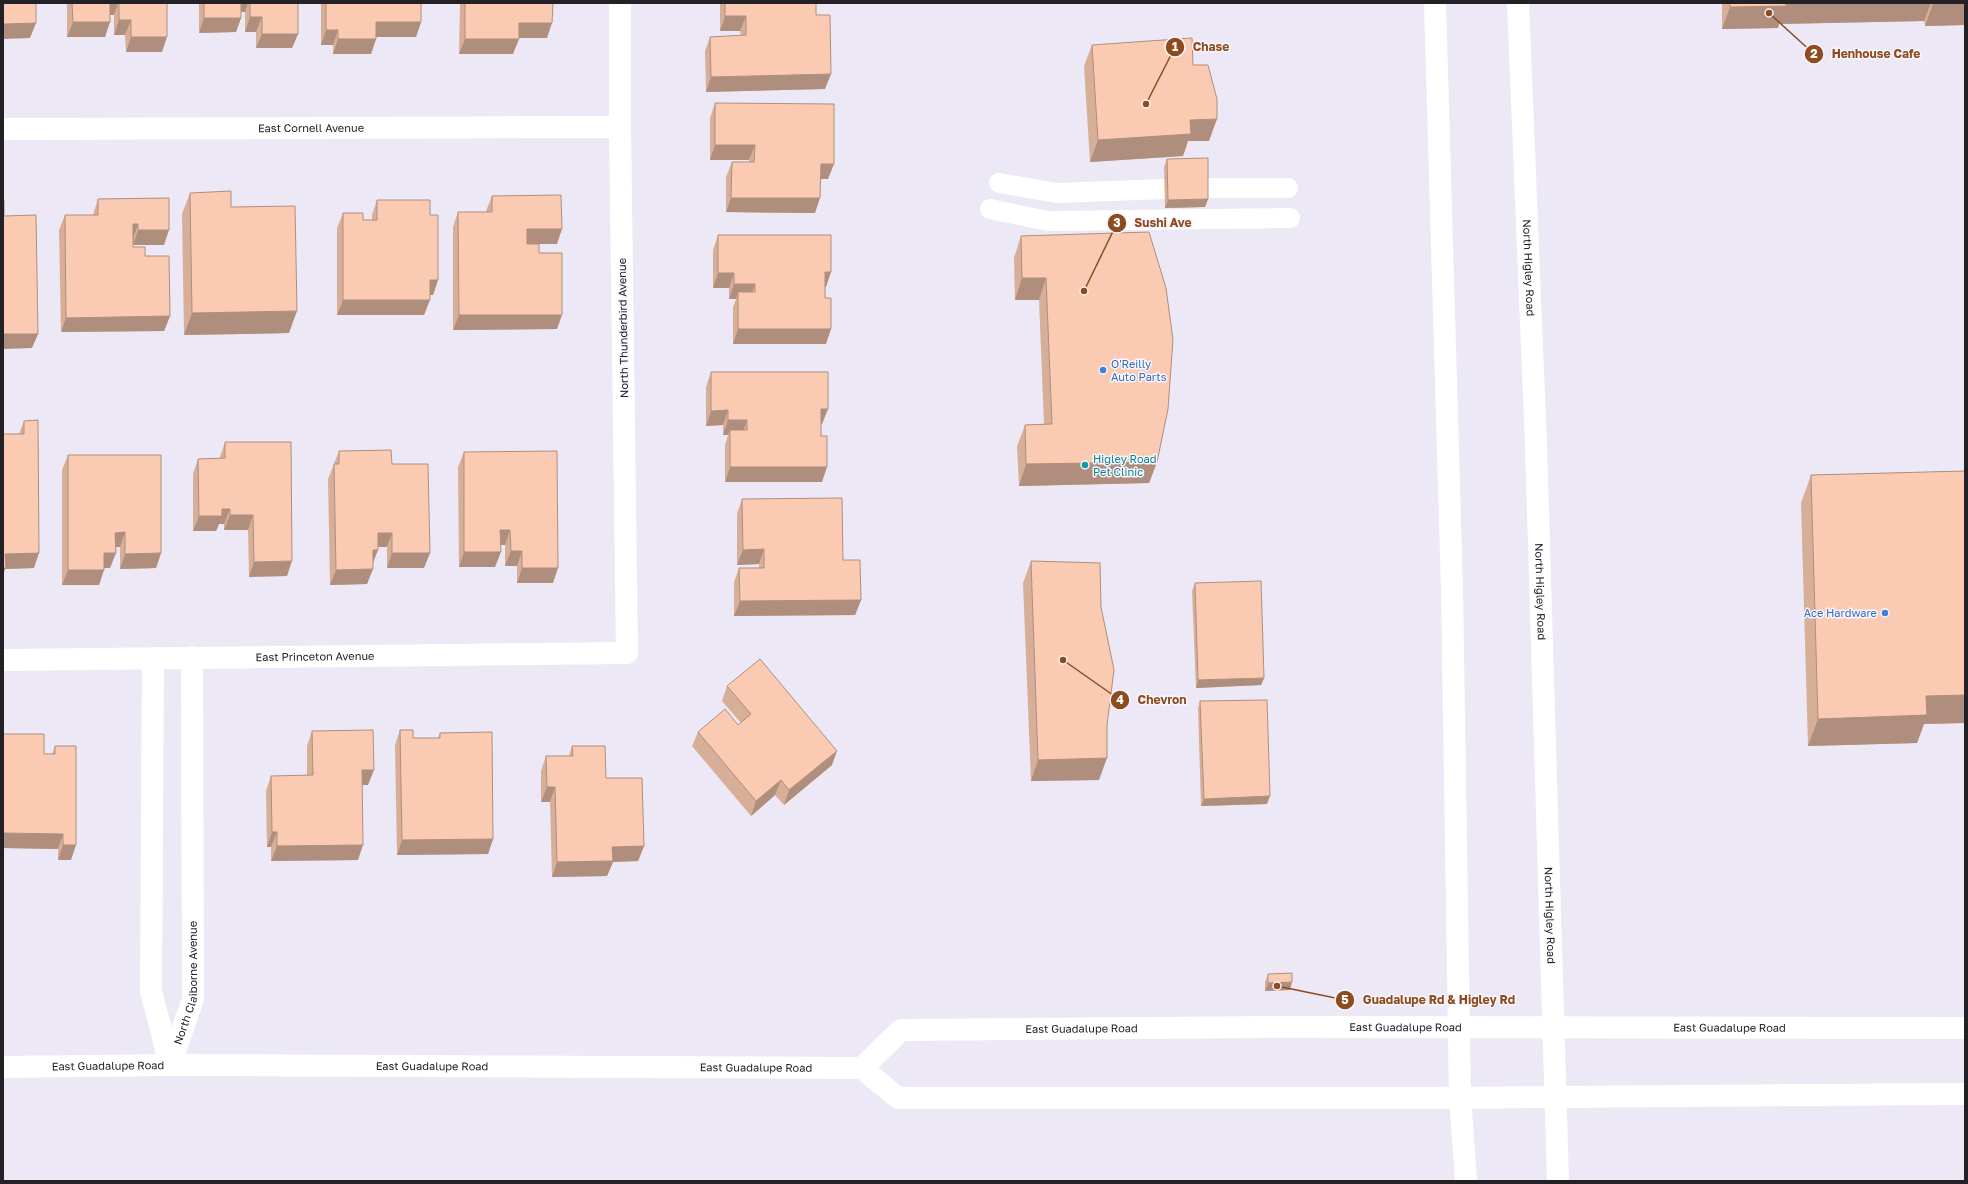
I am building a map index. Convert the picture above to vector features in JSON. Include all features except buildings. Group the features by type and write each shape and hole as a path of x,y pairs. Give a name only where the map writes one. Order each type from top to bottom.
{"main road":[{"name":"North Thunderbird Avenue","path":"620,3 620,128 627,653"},
{"path":"1435,3 1452,590 1460,1098 1466,1181"},
{"name":"North Higley Road","path":"1518,3 1536,452 1558,1181"},
{"name":"East Cornell Avenue","path":"3,129 620,128"},
{"name":"East Princeton Avenue","path":"3,660 627,653"},
{"name":"North Claiborne Avenue","path":"170,1065 193,999 192,657"},
{"name":"North Claiborne Avenue","path":"153,658 151,991 170,1065"},
{"name":"East Guadalupe Road","path":"3,1067 170,1065 862,1068 901,1030 1459,1027 1965,1028"},
{"path":"862,1068 898,1098 1460,1098 1555,1096 1965,1094"}],"lane":[{"path":"999,183 1057,193 1165,189"},
{"path":"1206,188 1288,188"},
{"path":"990,209 1048,221 1290,218"}],"place":[{"name":"Henhouse Cafe","path":"1769,13"},
{"name":"Chase","path":"1146,104"},
{"name":"Sushi Ave","path":"1084,291"},
{"name":"O'Reilly Auto Parts","path":"1103,370"},
{"name":"Higley Road Pet Clinic","path":"1085,465"},
{"name":"Ace Hardware","path":"1885,613"},
{"name":"Chevron","path":"1063,660"},
{"name":"Guadalupe Rd & Higley Rd","path":"1277,986"}]}
